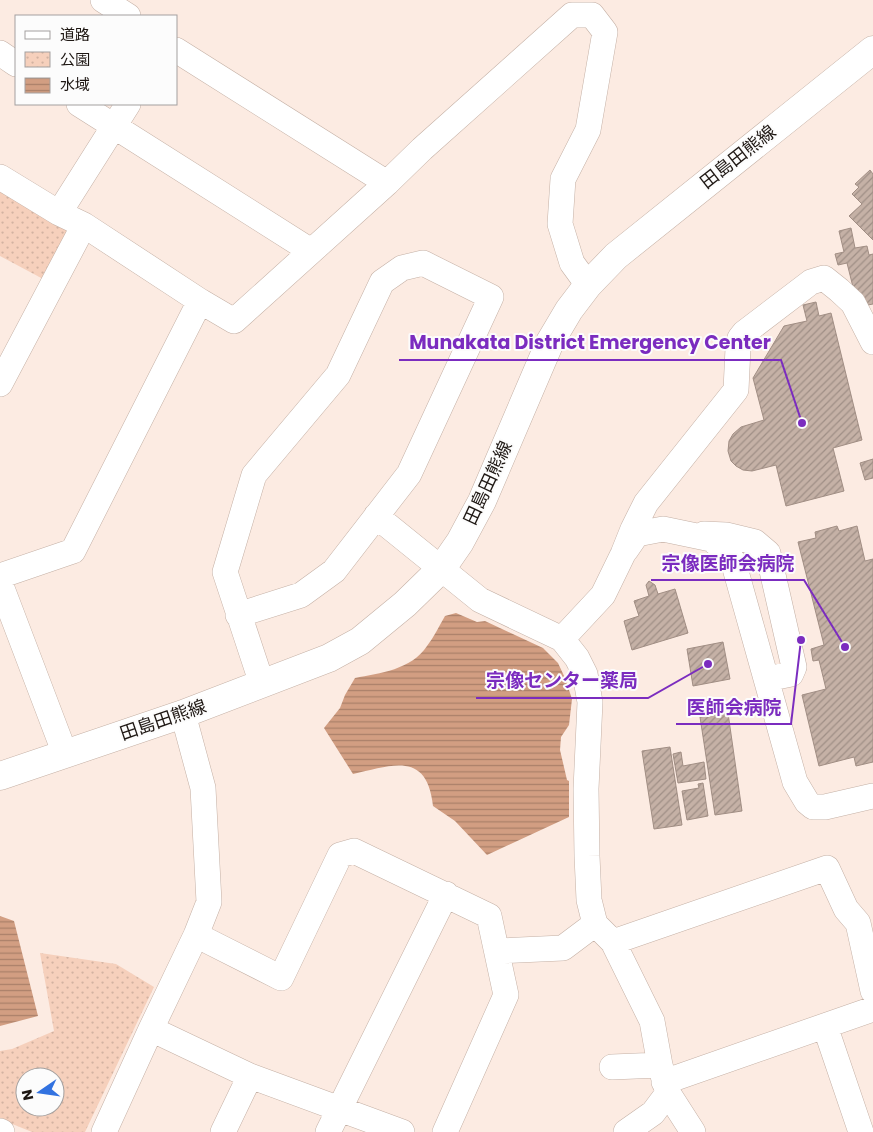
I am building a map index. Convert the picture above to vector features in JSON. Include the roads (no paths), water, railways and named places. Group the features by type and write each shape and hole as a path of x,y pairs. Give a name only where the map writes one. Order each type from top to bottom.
{"main road":[{"name":"田島田熊線","path":"0,776 183,714 329,658 360,641 405,604 442,568 460,542 482,500 550,342 569,310 588,285 630,244 873,50"}],"street":[{"path":"103,0 126,15"},
{"path":"0,177 59,213 84,225 234,321 572,15 592,15 605,32 588,130 563,178 560,224 572,263 588,285"},
{"path":"178,51 387,183"},
{"path":"0,53 15,63"},
{"path":"81,105 311,251"},
{"path":"59,213 127,105"},
{"path":"0,384 84,225"},
{"path":"238,615 300,595 334,571 409,474 491,296 423,263 402,268 382,282 338,375 254,475 224,572 238,615 262,684"},
{"path":"562,639 602,595 646,503 736,390 738,348 740,338 744,333 811,282 824,278 853,304 873,342"},
{"path":"65,754 1,587 73,551 200,301"},
{"path":"376,516 480,600 562,639 577,658 585,674 590,702 586,789 589,900 595,924 613,942 652,1021 664,1080 693,1132"},
{"path":"623,554 637,534 663,529 711,539 724,549 733,561 795,782 807,802 813,807 825,807 873,796"},
{"path":"679,533 726,535 756,542 768,553 794,667 791,674 767,679"},
{"path":"104,1132 196,935 209,902 203,788 183,714"},
{"path":"196,935 280,978 340,855 354,851 489,916 498,951 506,996 445,1132"},
{"path":"613,942 827,868 846,908 858,923 873,991"},
{"path":"328,1132 446,894"},
{"path":"498,951 563,948 595,924"},
{"path":"612,1068 664,1080 873,1009"},
{"path":"825,1026 861,1132"},
{"path":"151,1030 250,1076 402,1132"},
{"path":"223,1132 250,1076"},
{"path":"626,1132 653,1113 664,1080"}],"water":[{"path":"456,613 477,622 485,621 543,648 558,663 572,699 569,725 561,737 560,750 567,780 569,781 569,817 487,855 455,821 433,806 429,788 424,777 416,769 406,766 394,766 353,774 324,728 340,708 355,678 394,669 413,660 430,643 445,616"},
{"path":"0,916 14,921 38,1016 0,1026"}],"place":[{"name":"Munakata District Emergency Center","path":"802,423"},
{"name":"医師会病院","path":"801,640"},
{"name":"宗像医師会病院","path":"845,647"},
{"name":"宗像センター薬局","path":"708,664"}]}
